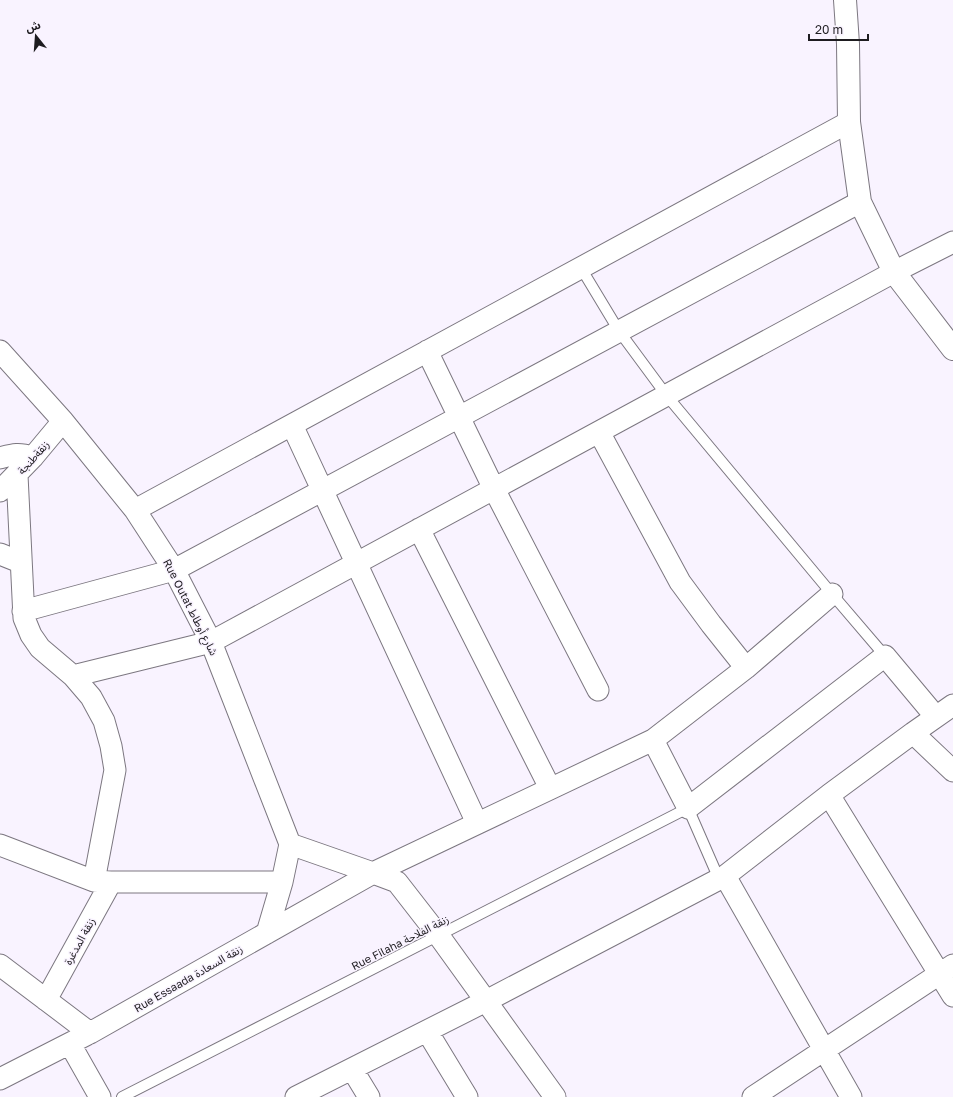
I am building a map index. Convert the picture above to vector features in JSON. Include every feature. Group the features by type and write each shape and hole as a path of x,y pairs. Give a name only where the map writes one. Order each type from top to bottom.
{"street":[{"path":"845,0 850,122 860,202 894,272 953,349"},
{"path":"135,510 850,122"},
{"path":"23,610 174,570 860,202"},
{"path":"73,676 211,642 894,272 953,242"},
{"name":"Rue Outat شارع أوطاط","path":"0,351 63,421 135,510 174,570 211,642 290,844"},
{"path":"427,352 494,489 598,690"},
{"name":"زنقةطنجة","path":"0,491 33,458 63,421"},
{"path":"292,425 477,823"},
{"path":"599,432 680,582 746,668"},
{"path":"0,458 18,454 23,454 33,458"},
{"name":"زنقة المدغرة","path":"17,475 20,562 24,618 31,635 40,648 73,676 91,697 104,721 111,746 115,770 102,882 46,1000"},
{"path":"419,530 550,788"},
{"path":"0,554 20,562"},
{"name":"Rue Essaada زنقة السعادة","path":"0,1079 90,1033 373,873 653,740 746,668 832,594"},
{"path":"653,740 688,808 885,656 936,717"},
{"path":"296,1097 486,1001 722,877 829,795 953,705"},
{"path":"913,733 953,771"},
{"path":"829,795 946,969 953,996"},
{"path":"267,933 282,882 290,844 397,882 439,936 555,1097"},
{"path":"0,845 102,882 282,882"},
{"path":"722,877 825,1050 851,1097"},
{"path":"0,965 90,1033"},
{"path":"753,1097 946,969"},
{"path":"427,1031 467,1097"},
{"path":"70,1044 100,1097"},
{"path":"352,1069 369,1097"}],"lane":[{"path":"581,268 619,332 666,396 885,656"},
{"path":"688,808 722,877"},
{"name":"Rue Filaha زنقة الفلاحة","path":"122,1097 688,808"}]}
